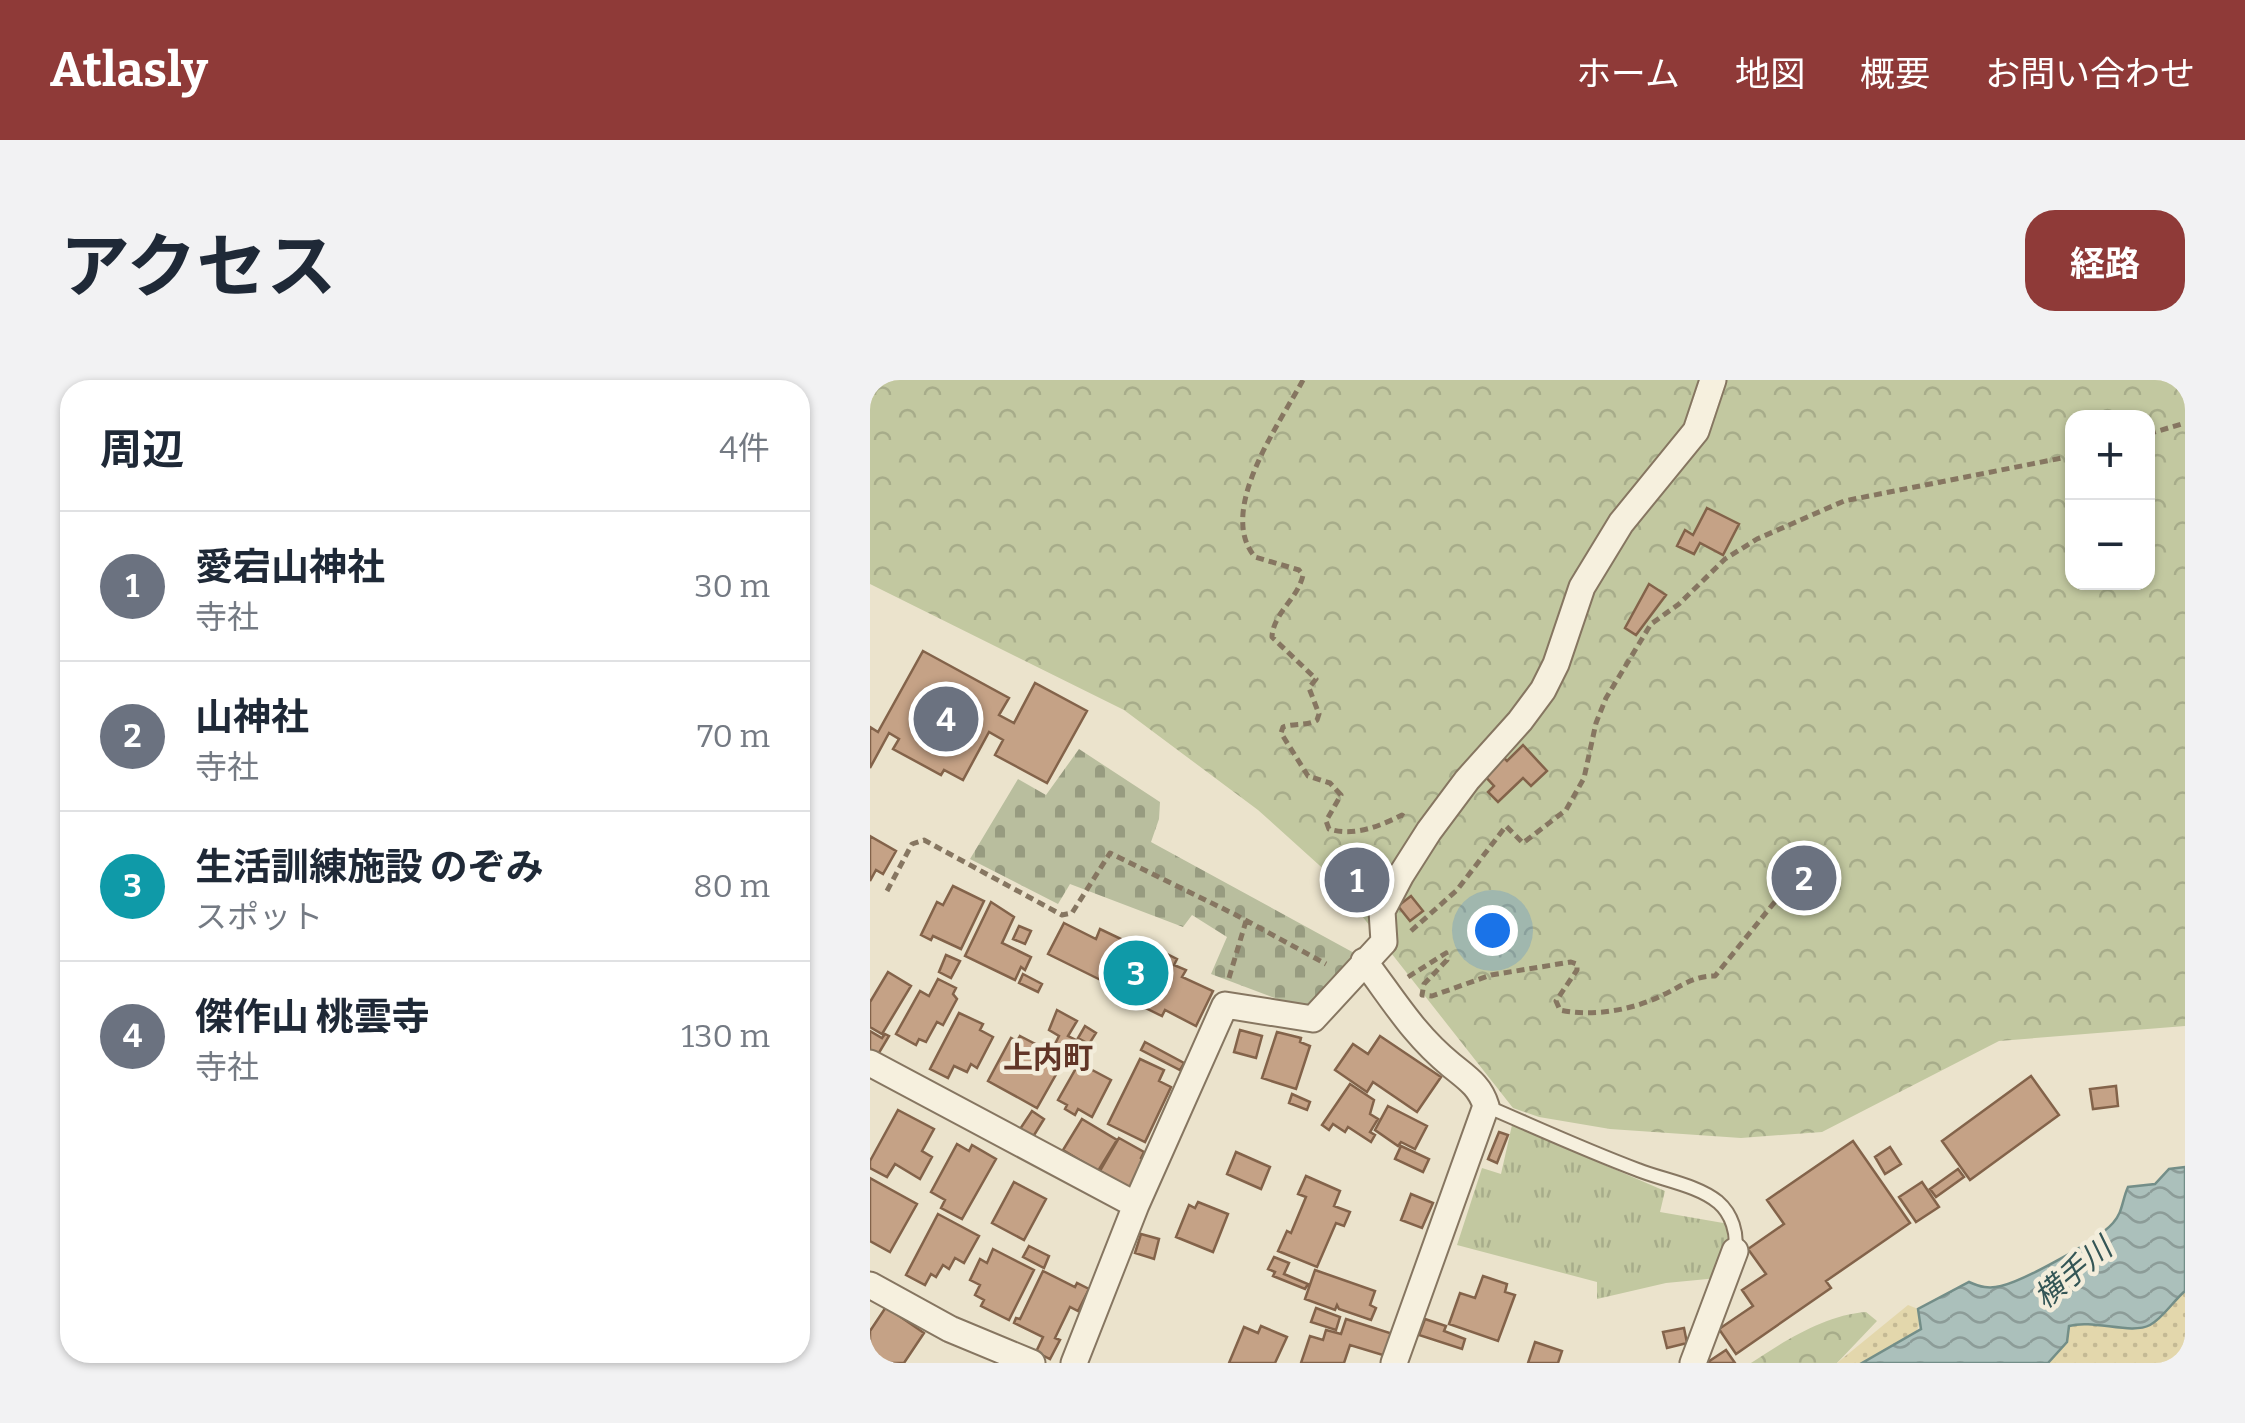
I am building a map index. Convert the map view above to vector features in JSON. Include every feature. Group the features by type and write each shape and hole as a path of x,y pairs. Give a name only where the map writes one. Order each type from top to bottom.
{"street":[{"path":"1074,1363 1136,1205 1225,1004 1314,1019 1384,942 1382,912 1401,875 1457,793 1543,690 1582,587 1621,523 1696,430 1714,380"},
{"path":"1357,969 1386,990 1408,1024 1431,1049 1482,1089 1486,1106 1394,1363"},
{"path":"870,1064 1136,1205"},
{"path":"1693,1363 1735,1251"},
{"path":"870,1286 950,1330 1032,1363"}],"lane":[{"path":"1486,1106 1720,1203 1732,1220 1737,1239 1735,1251"}],"path":[{"path":"1303,380 1257,465 1245,496 1242,532 1256,557 1299,570 1303,575 1273,626 1272,637 1316,679 1310,688 1319,714 1311,724 1290,725 1282,728 1281,733 1308,776 1330,782 1341,794 1326,820 1329,829 1338,832 1373,828 1402,814 1406,822"},
{"path":"2155,432 2185,423"},
{"path":"1384,942 1404,937 1457,890 1506,826 1522,844 1566,810 1584,778 1596,723 1606,698 1652,624 1679,604 1725,559 1756,539 1844,501 2065,457"},
{"path":"887,891 912,844 924,840 1062,915 1072,912 1110,853 1357,969"},
{"path":"1386,990 1446,952 1447,960 1424,984 1422,995 1432,996 1491,975 1571,962 1578,964 1577,970 1556,1001 1560,1010 1615,1010 1659,997 1697,976 1715,976 1786,888"},
{"path":"1225,1004 1223,998 1247,920"}],"green space":[{"path":"870,380 2185,380 2185,1026 1999,1041 1822,1132 1741,1138 1610,1129 1539,1117 1513,1108 1329,874 1258,810 1124,710 870,584"},
{"path":"1079,749 1160,802 1151,842 1356,954 1309,1011 1211,974 1227,937 1192,915 1183,927 1070,884 1058,904 970,859 1018,779 1046,795"},
{"path":"1512,1125 1665,1191 1660,1212 1729,1224 1718,1278 1666,1283 1597,1299 1597,1282 1457,1245 1482,1168 1501,1174"},
{"path":"1866,1312 1877,1321 1837,1363 1751,1363 1821,1323"}],"sand":[{"path":"2185,1291 2185,1360 2048,1363 2066,1342 2069,1326 2078,1323 2132,1328"},
{"path":"1908,1305 1918,1309 1920,1321 1911,1337 1862,1363 1837,1363"}],"water":[{"name":"横手川","path":"2185,1167 2185,1291 2150,1325 2069,1326 2067,1342 2048,1363 1862,1363 1921,1329 1918,1309 1969,1282 1997,1287 2042,1269 2113,1223 2128,1187 2155,1184 2169,1169"}],"building":[{"path":"1707,508 1739,524 1723,555 1700,543 1694,554 1677,546 1685,530 1693,535"},
{"path":"1649,584 1666,595 1636,635 1625,628"},
{"path":"923,651 1009,698 999,715 1014,723 1035,683 1087,711 1047,783 995,755 1003,740 989,732 963,780 944,770 941,775 893,749 899,739 889,733 870,768 870,727 878,732"},
{"path":"1523,745 1547,771 1531,786 1523,778 1498,802 1488,792 1494,786 1483,774 1502,756 1507,761"},
{"path":"870,836 896,851 883,874 876,870 870,881"},
{"path":"1802,865 1817,878 1806,891 1791,878"},
{"path":"1355,868 1370,877 1360,892 1345,882"},
{"path":"953,886 984,901 961,949 933,936 931,940 921,935 937,902 943,905"},
{"path":"1411,896 1423,911 1410,921 1398,906"},
{"path":"991,902 1014,917 1002,943 1031,957 1015,980 965,956"},
{"path":"1064,923 1096,939 1100,929 1144,950 1147,944 1177,959 1174,965 1186,970 1182,977 1213,991 1196,1026 1165,1010 1162,1016 1125,998 1127,993 1048,954"},
{"path":"1019,926 1031,931 1025,944 1013,939"},
{"path":"946,955 960,961 951,978 939,972"},
{"path":"888,972 911,986 882,1034 870,1027 870,1002"},
{"path":"1023,974 1042,984 1038,992 1019,983"},
{"path":"938,979 956,988 953,994 957,999 943,1025 937,1022 926,1042 919,1039 916,1045 896,1034 920,991 929,996"},
{"path":"1057,1010 1077,1021 1068,1036 1076,1040 1068,1053 1054,1046 1059,1036 1049,1030"},
{"path":"959,1013 983,1024 980,1030 993,1037 977,1068 971,1064 967,1072 954,1066 948,1078 930,1069"},
{"path":"1085,1026 1096,1033 1089,1044 1078,1038"},
{"path":"1240,1030 1262,1036 1256,1058 1234,1052"},
{"path":"870,1031 882,1038 885,1034 889,1036 877,1056 870,1052"},
{"path":"1277,1032 1301,1038 1300,1042 1310,1046 1296,1089 1262,1078"},
{"path":"1020,1036 1051,1052 1053,1048 1067,1055 1037,1108 988,1081 1011,1038 1017,1041"},
{"path":"1380,1036 1441,1077 1417,1112 1373,1082 1367,1092 1335,1070 1353,1044 1368,1054"},
{"path":"1145,1042 1184,1063 1180,1070 1141,1050"},
{"path":"1140,1059 1164,1070 1159,1081 1171,1087 1145,1142 1108,1124"},
{"path":"1079,1063 1111,1080 1092,1117 1078,1109 1075,1115 1058,1100"},
{"path":"2031,1076 2059,1115 1970,1180 1942,1141"},
{"path":"1350,1084 1374,1100 1370,1114 1378,1119 1370,1132 1375,1135 1371,1142 1348,1127 1345,1132 1333,1124 1329,1130 1322,1125"},
{"path":"2116,1086 2118,1106 2093,1109 2090,1089"},
{"path":"1292,1094 1310,1102 1307,1110 1289,1103"},
{"path":"1388,1106 1427,1126 1415,1149 1401,1142 1398,1146 1375,1130"},
{"path":"898,1110 934,1129 922,1151 932,1157 920,1179 895,1164 887,1177 870,1168 870,1161"},
{"path":"1032,1111 1044,1119 1031,1140 1018,1132"},
{"path":"1082,1119 1117,1140 1098,1171 1063,1150"},
{"path":"1499,1132 1508,1135 1497,1163 1488,1159"},
{"path":"1119,1138 1144,1152 1141,1158 1147,1161 1131,1189 1100,1171"},
{"path":"1853,1141 1910,1223 1826,1281 1831,1288 1736,1354 1719,1329 1753,1306 1742,1290 1766,1274 1748,1249 1784,1224 1767,1200"},
{"path":"957,1144 969,1151 972,1145 996,1159 962,1219 941,1208 945,1200 931,1192"},
{"path":"1401,1146 1429,1159 1423,1172 1395,1159"},
{"path":"1890,1147 1901,1164 1885,1174 1875,1157"},
{"path":"1236,1152 1270,1167 1261,1189 1227,1174"},
{"path":"1958,1169 1964,1177 1936,1197 1930,1189"},
{"path":"1306,1176 1340,1191 1334,1206 1350,1212 1344,1226 1336,1223 1317,1267 1278,1251 1287,1231 1291,1233 1306,1197 1298,1194"},
{"path":"870,1178 917,1204 890,1252 870,1241"},
{"path":"1014,1182 1046,1199 1024,1240 992,1223"},
{"path":"1922,1182 1939,1207 1916,1222 1899,1197"},
{"path":"1411,1194 1433,1203 1422,1228 1401,1220"},
{"path":"1198,1202 1228,1214 1213,1252 1176,1237 1189,1205 1195,1208"},
{"path":"938,1214 979,1236 964,1263 955,1258 949,1269 943,1265 936,1277 931,1274 925,1285 906,1275"},
{"path":"1141,1234 1159,1239 1154,1259 1135,1253"},
{"path":"1029,1246 1049,1256 1044,1268 1023,1257"},
{"path":"993,1249 1034,1270 1009,1320 981,1306 984,1300 975,1295 980,1285 970,1280 980,1259 987,1263"},
{"path":"1274,1257 1289,1263 1284,1274 1308,1284 1305,1289 1273,1276 1275,1272 1268,1269"},
{"path":"1315,1270 1375,1291 1370,1305 1376,1308 1371,1320 1337,1305 1335,1310 1305,1299"},
{"path":"1043,1271 1075,1287 1077,1283 1089,1289 1078,1311 1070,1307 1050,1359 1036,1352 1043,1337 1014,1323 1016,1318 1020,1319"},
{"path":"1483,1276 1507,1284 1505,1292 1515,1295 1498,1341 1449,1324 1460,1293 1475,1298"},
{"path":"886,1307 924,1333 904,1363 870,1363 870,1331"},
{"path":"1316,1308 1340,1317 1336,1330 1311,1322"},
{"path":"1346,1319 1393,1334 1386,1356 1350,1345 1344,1363 1301,1363 1310,1336 1323,1340 1326,1330 1341,1334"},
{"path":"1425,1319 1446,1326 1444,1331 1465,1339 1462,1349 1419,1335"},
{"path":"1261,1326 1287,1337 1275,1363 1229,1363 1244,1327 1258,1333"},
{"path":"1684,1328 1687,1343 1667,1348 1663,1332"},
{"path":"1535,1342 1562,1351 1558,1363 1528,1363"},
{"path":"1726,1350 1735,1363 1708,1362"}],"place":[{"name":"傑作山 桃雲寺","path":"946,719"},
{"name":"山神社","path":"1804,878"},
{"name":"愛宕山神社","path":"1357,880"},
{"name":"生活訓練施設 のぞみ","path":"1136,973"}],"district":[{"name":"上内町","path":"1048,1058"}]}
